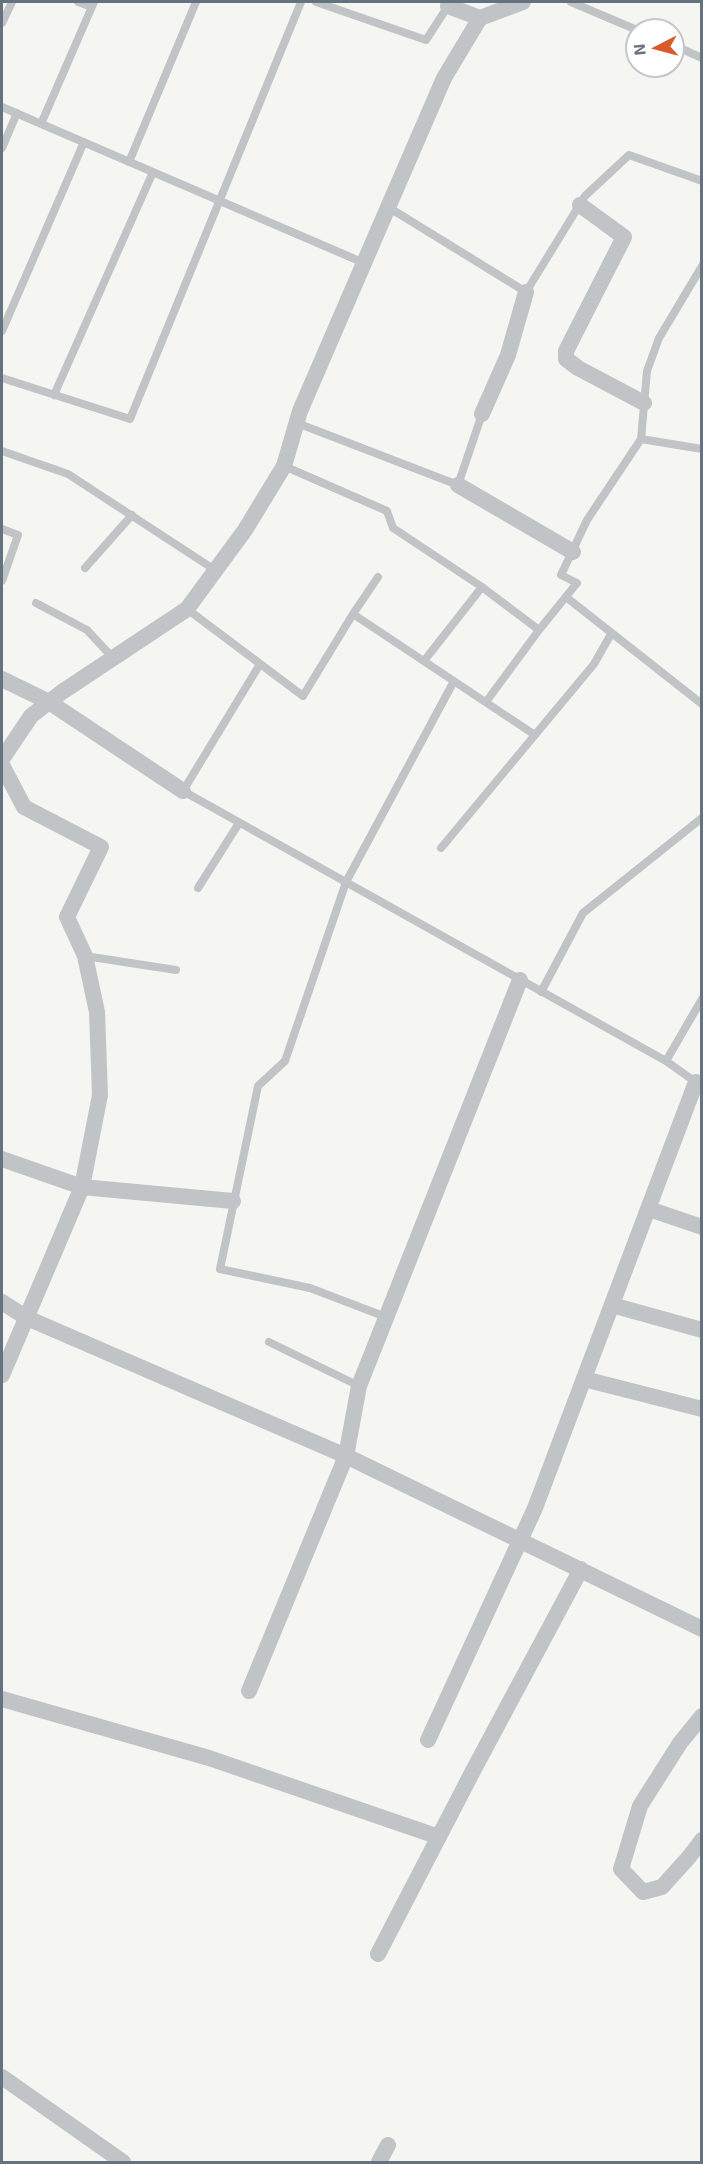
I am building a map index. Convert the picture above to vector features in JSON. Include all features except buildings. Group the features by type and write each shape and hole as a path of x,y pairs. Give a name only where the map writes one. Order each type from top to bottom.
{"street":[{"path":"2,759 31,716 187,609 245,530 284,466 300,411 444,78 480,18 523,2"},
{"path":"448,4 480,18"},
{"path":"580,205 624,237 566,351 566,359 578,368 644,403"},
{"path":"482,414 508,355 526,292"},
{"path":"458,486 573,552"},
{"path":"2,679 49,702 183,791"},
{"path":"2,765 24,807 101,847 67,917 85,956 97,1012 99,1095 82,1187 2,1375"},
{"path":"249,1691 346,1456 359,1386 520,980"},
{"path":"428,1740 535,1508 699,1084"},
{"path":"2,1159 82,1187 233,1201"},
{"path":"649,1209 702,1227"},
{"path":"2,1302 27,1318 346,1456 702,1629"},
{"path":"612,1305 702,1330"},
{"path":"584,1379 702,1409"},
{"path":"378,1954 581,1569"},
{"path":"2,1699 209,1758 439,1837"},
{"path":"702,1716 680,1743 640,1806 621,1869 643,1892 662,1887 702,1839"},
{"path":"2,2077 123,2163"},
{"path":"379,2163 388,2145"}],"lane":[{"path":"2,24 12,2"},
{"path":"41,124 93,4 78,2"},
{"path":"129,162 196,2"},
{"path":"2,378 130,419 301,2"},
{"path":"316,2 426,40 448,4"},
{"path":"571,2 625,25"},
{"path":"685,50 702,58"},
{"path":"2,107 364,264"},
{"path":"2,148 16,113"},
{"path":"2,332 84,142"},
{"path":"388,207 526,292 585,196 629,155 702,181"},
{"path":"54,395 153,172"},
{"path":"486,702 577,583 561,574 587,520 641,439 647,371 658,338 702,266"},
{"path":"297,423 458,486 482,414"},
{"path":"641,439 702,449"},
{"path":"2,451 68,474 216,570"},
{"path":"284,466 387,511 393,528 482,587 539,630"},
{"path":"85,568 132,515"},
{"path":"2,529 18,535 2,581"},
{"path":"187,609 303,696 378,577"},
{"path":"424,661 482,587"},
{"path":"566,597 702,704"},
{"path":"36,603 87,630 113,658"},
{"path":"353,614 535,735"},
{"path":"441,848 594,664 611,634"},
{"path":"260,664 183,791 666,1061 699,1084"},
{"path":"386,1317 310,1288 220,1269 258,1086 285,1061 346,882 454,681"},
{"path":"541,992 583,913 702,818"},
{"path":"198,888 239,823"},
{"path":"85,956 176,970"},
{"path":"666,1061 702,999"},
{"path":"269,1342 359,1386"}]}
